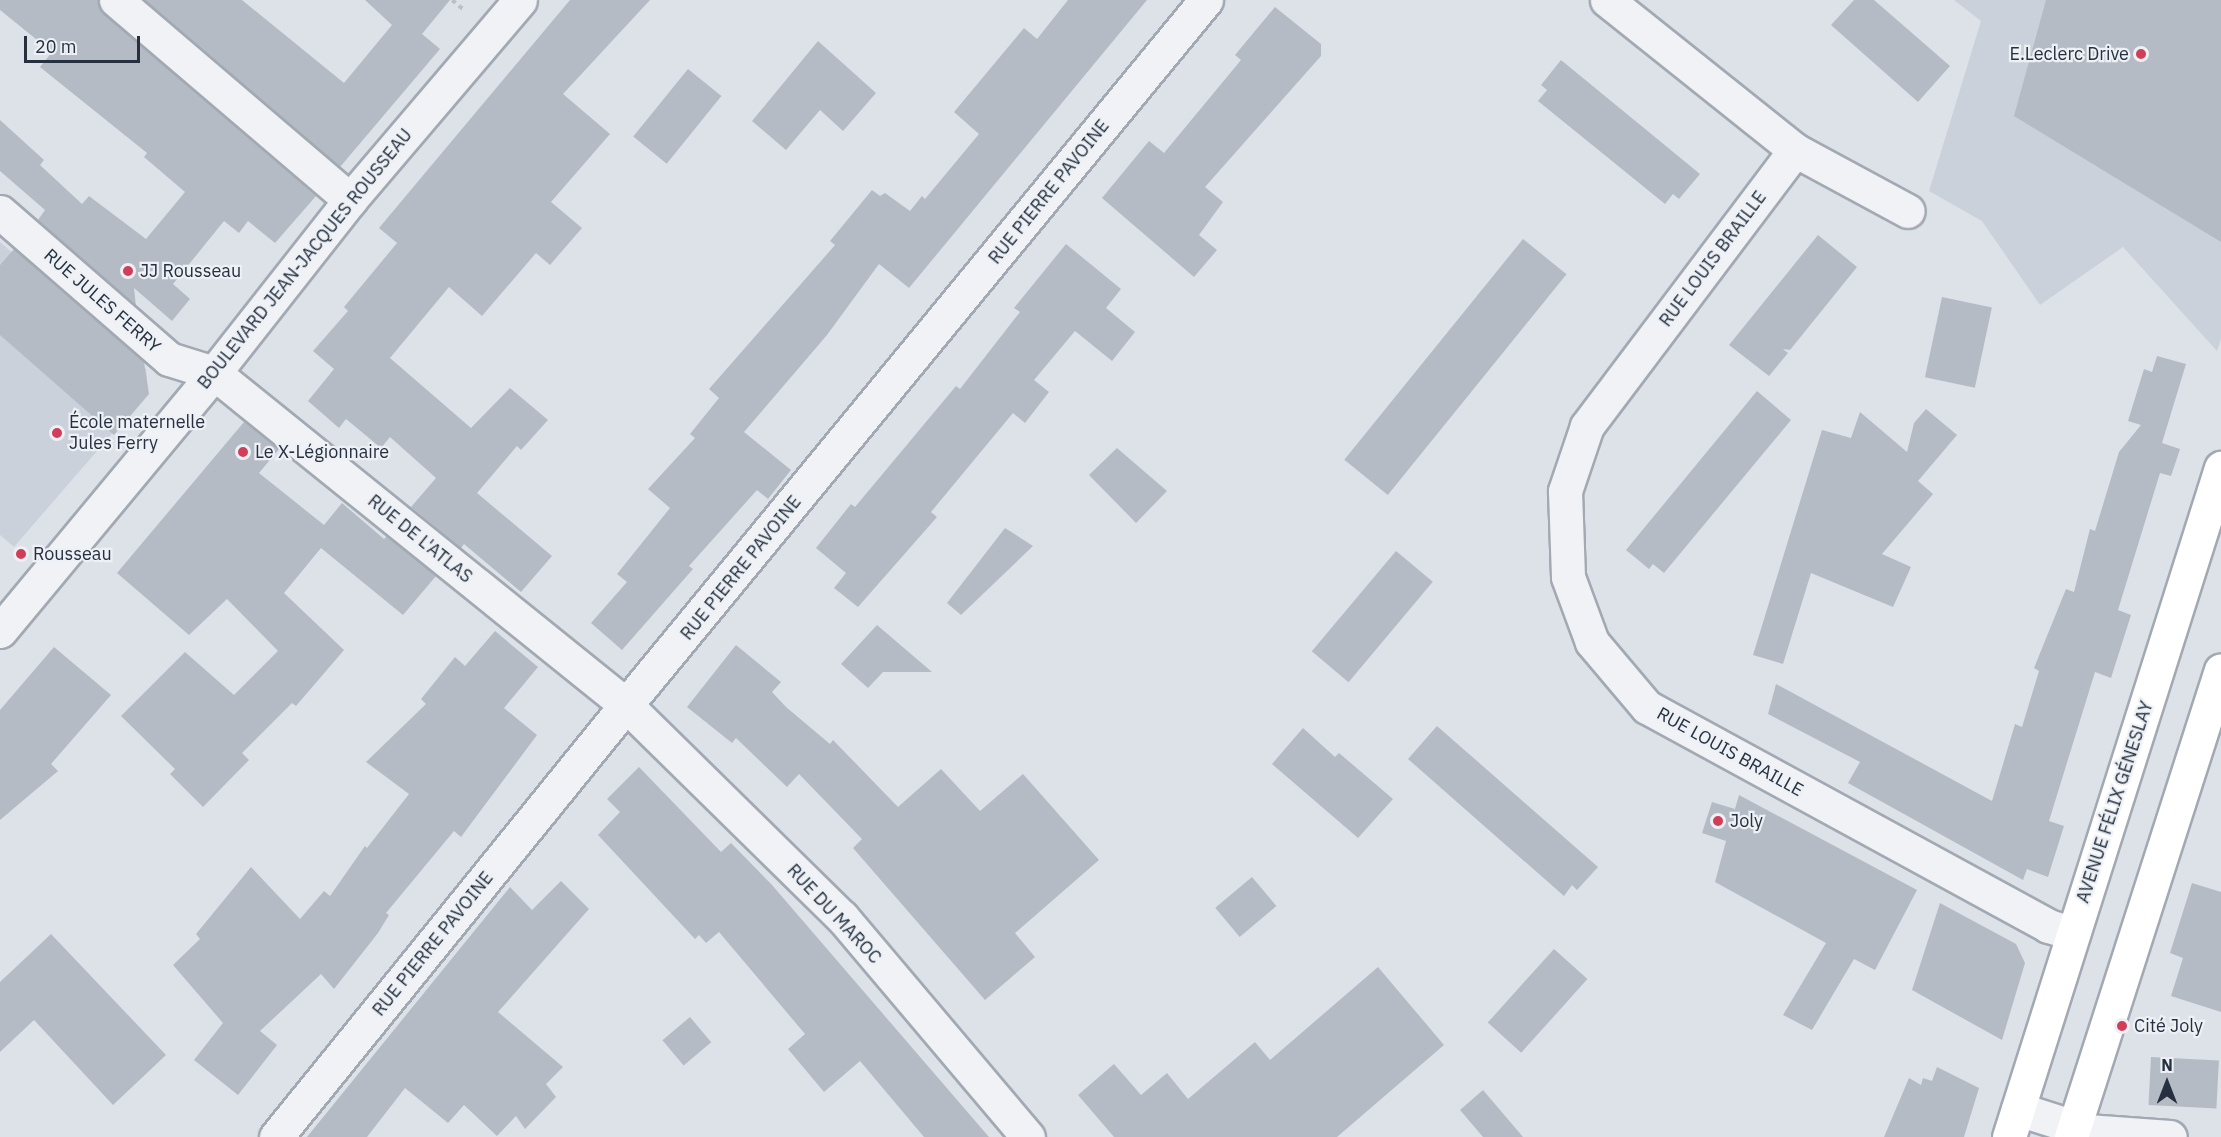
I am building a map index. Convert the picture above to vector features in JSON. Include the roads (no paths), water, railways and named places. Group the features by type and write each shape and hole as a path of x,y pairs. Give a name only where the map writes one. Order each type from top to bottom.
{"main road":[{"name":"AVENUE FÉLIX GÉNESLAY","path":"2013,1123 2221,468"},
{"path":"2073,1132 2221,671"}],"street":[{"path":"116,0 350,200"},
{"name":"BOULEVARD JEAN-JACQUES ROUSSEAU","path":"0,631 214,373 350,200 520,0"},
{"name":"RUE PIERRE PAVOINE","path":"276,1137 626,705 1206,0"},
{"path":"1607,0 1795,150 1908,211"},
{"name":"RUE LOUIS BRAILLE","path":"1795,150 1587,426 1565,490 1568,577 1592,642 1647,707 2048,926 2073,933"},
{"name":"RUE JULES FERRY","path":"0,212 169,358 214,373"},
{"name":"RUE DE L'ATLAS","path":"214,373 626,705"},
{"name":"RUE DU MAROC","path":"626,705 842,917 1028,1137"},
{"path":"2013,1123 2073,1132 2170,1137"}],"place":[{"name":"E.Leclerc Drive","path":"2141,54"},
{"name":"JJ Rousseau","path":"128,271"},
{"name":"École maternelle Jules Ferry","path":"57,433"},
{"name":"Le X-Légionnaire","path":"243,452"},
{"name":"Rousseau","path":"21,554"},
{"name":"Joly","path":"1718,821"},
{"name":"Cité Joly","path":"2122,1026"}]}
